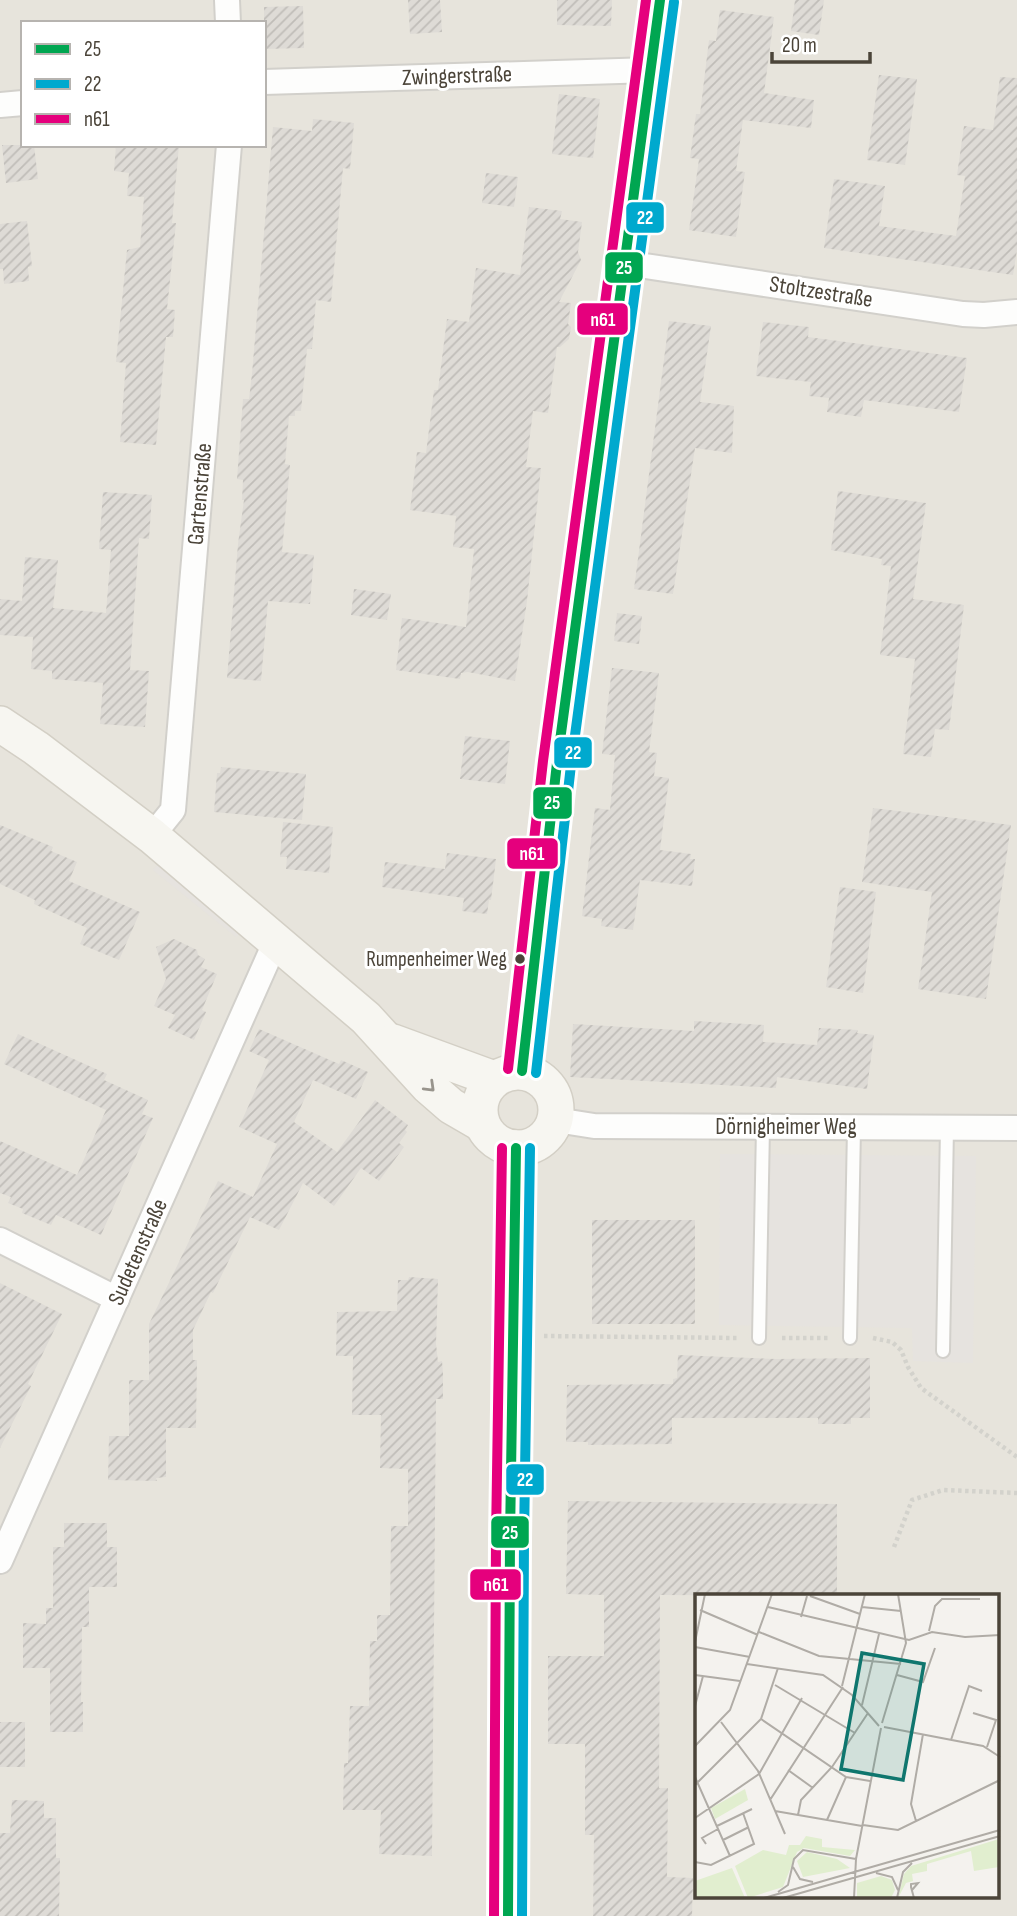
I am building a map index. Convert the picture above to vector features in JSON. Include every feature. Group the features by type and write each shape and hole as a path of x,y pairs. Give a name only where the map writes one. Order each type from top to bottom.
{"street":[{"path":"227,0 228,21"},
{"path":"508,1075 555,777 660,0"},
{"name":"Zwingerstraße","path":"266,82 651,70"},
{"path":"0,105 21,103"},
{"name":"Gartenstraße","path":"152,836 173,810 229,147"},
{"name":"Stoltzestraße","path":"625,263 963,314 1017,312"},
{"path":"0,724 152,836 366,1018 428,1086 450,1106 482,1124"},
{"name":"Sudetenstraße","path":"0,1561 275,943"},
{"path":"387,1039 508,1075 543,1080 552,1092 557,1106 555,1120 549,1133 538,1143 524,1148 498,1143 488,1135 482,1124 481,1099 486,1088 508,1075"},
{"name":"Dörnigheimer Weg","path":"555,1120 594,1126 1017,1128"},
{"path":"508,1916 510,1512 516,1148"},
{"path":"0,1240 117,1299"}],"lane":[{"path":"759,1338 764,1127"},
{"path":"850,1338 854,1128"},
{"path":"943,1351 947,1128"}],"path":[{"path":"536,1336 878,1338 892,1342 901,1350 921,1388 1017,1457"},
{"path":"894,1547 912,1500 943,1490 1017,1493"}],"shaded area":[{"path":"0,0 1017,0 1017,1916 0,1916"},
{"path":"160,862 243,930 236,937 153,870"},
{"path":"720,1154 976,1156 973,1363 913,1361 912,1328 719,1325"}],"building":[{"path":"408,0 440,0 442,32 410,34"},
{"path":"557,0 612,0 611,26 557,25"},
{"path":"795,0 824,0 819,35 791,31"},
{"path":"303,6 304,48 266,49 264,7"},
{"path":"720,10 774,17 764,93 814,100 811,128 743,120 736,171 745,172 736,237 689,230 699,159 690,158 696,114 700,114 709,40 716,41"},
{"path":"879,75 917,79 905,165 867,160"},
{"path":"1000,77 1017,78 1017,250 1013,275 824,248 834,179 885,186 879,226 956,236 965,176 957,175 964,126 993,130"},
{"path":"559,94 600,99 593,158 552,154"},
{"path":"313,119 354,123 350,169 343,168 331,302 316,300 312,349 307,349 301,411 295,411 295,416 289,416 285,464 290,465 282,552 314,555 310,604 268,601 261,681 227,678 244,500 243,480 237,479 243,399 249,399 252,374 273,127 312,131"},
{"path":"2,145 34,147 38,179 6,183"},
{"path":"116,147 179,147 172,223 176,223 167,309 175,310 173,337 166,337 156,445 120,442 126,363 116,362 127,250 140,247 144,197 127,196 129,173 114,171"},
{"path":"486,173 518,177 514,207 482,203"},
{"path":"529,207 562,211 560,219 582,222 578,252 581,260 559,302 571,303 568,324 571,327 569,339 557,347 548,413 533,411 526,467 541,468 527,601 515,681 468,672 461,673 460,679 396,670 402,618 466,627 474,549 453,547 456,516 410,510 417,452 426,453 434,390 438,390 447,319 469,322 476,268 520,275"},
{"path":"27,221 32,266 28,267 29,281 4,284 3,269 0,269 0,224"},
{"path":"669,321 711,326 700,402 734,406 732,453 695,448 673,594 634,589"},
{"path":"763,322 809,327 808,337 967,358 959,412 864,400 861,417 827,412 829,398 809,396 811,382 756,376"},
{"path":"838,491 926,503 913,599 964,605 949,730 935,729 931,757 903,754 915,659 880,655 891,566 881,565 882,559 831,550"},
{"path":"103,492 152,495 149,539 139,538 130,670 149,671 145,727 100,724 103,683 52,679 52,671 31,669 33,637 0,635 0,599 22,601 25,557 58,560 53,608 106,613 111,550 99,549"},
{"path":"354,589 391,594 387,620 351,615"},
{"path":"617,613 642,616 639,644 614,641"},
{"path":"612,668 659,673 649,752 657,753 654,776 669,778 660,850 691,854 690,859 695,859 692,886 640,880 633,930 601,926 602,919 582,916 595,808 610,810 615,755 602,754"},
{"path":"465,736 510,741 505,784 460,779"},
{"path":"221,767 306,774 302,820 214,812 217,773 220,773"},
{"path":"873,808 1011,825 986,999 918,989 932,892 862,882"},
{"path":"283,822 333,827 329,873 286,869 287,857 280,857"},
{"path":"0,825 53,847 51,851 77,862 69,881 140,912 119,960 80,944 87,928 34,904 35,900 0,884"},
{"path":"447,853 496,859 487,914 462,911 464,898 382,887 385,862 445,869"},
{"path":"840,887 876,892 863,993 826,987"},
{"path":"174,939 197,950 198,955 205,959 201,967 217,974 202,1010 206,1012 194,1040 168,1028 175,1015 154,1006 166,979 156,947"},
{"path":"694,1021 764,1025 763,1042 817,1045 819,1028 858,1030 857,1033 874,1035 867,1089 777,1077 776,1088 570,1077 573,1024 694,1031"},
{"path":"259,1029 339,1064 341,1060 368,1072 356,1099 313,1080 294,1122 337,1152 375,1100 408,1125 405,1130 407,1132 399,1143 404,1147 379,1181 361,1168 334,1206 303,1183 279,1230 250,1217 193,1330 193,1360 197,1360 196,1428 166,1428 166,1477 156,1478 157,1481 108,1480 109,1436 129,1436 129,1380 149,1380 149,1324 218,1181 253,1197 277,1144 239,1127 269,1060 249,1051"},
{"path":"18,1034 107,1074 104,1080 148,1100 142,1114 153,1118 101,1235 56,1215 51,1225 22,1213 23,1209 8,1203 11,1197 0,1193 0,1141 77,1175 106,1110 4,1064"},
{"path":"592,1220 695,1220 695,1324 592,1324"},
{"path":"409,1277 438,1279 436,1344 438,1362 442,1361 443,1373 443,1399 436,1399 432,1856 379,1854 381,1810 343,1810 344,1763 348,1763 350,1706 369,1706 370,1641 377,1641 377,1615 390,1615 391,1526 408,1526 408,1469 380,1468 381,1415 352,1415 353,1356 336,1356 337,1312 397,1311 398,1280 408,1280"},
{"path":"0,1283 62,1314 0,1448"},
{"path":"678,1355 776,1359 870,1358 870,1418 851,1418 851,1424 818,1424 818,1418 672,1418 672,1444 588,1445 588,1442 566,1442 567,1385 673,1384 673,1379 677,1378"},
{"path":"568,1501 837,1504 837,1594 660,1595 659,1788 668,1788 667,1877 693,1878 692,1916 593,1916 594,1835 585,1835 585,1744 548,1744 548,1656 604,1656 604,1595 566,1594"},
{"path":"64,1523 107,1523 107,1547 117,1547 117,1587 89,1587 89,1627 82,1627 83,1732 50,1732 50,1668 23,1668 23,1623 46,1624 46,1608 53,1608 53,1547 64,1547"},
{"path":"0,1722 25,1722 25,1767 0,1767"},
{"path":"12,1800 44,1801 44,1818 56,1818 56,1858 60,1858 59,1916 0,1916 0,1833 10,1833"}],"transit line":[{"name":"n61","path":"508,1069 543,761 646,0"},
{"name":"25","path":"522,1071 557,763 660,0"},
{"name":"22","path":"536,1073 571,765 674,2"},
{"name":"n61","path":"494,1916 502,1148"},
{"name":"25","path":"508,1916 516,1148"},
{"name":"22","path":"522,1916 530,1148"}],"place":[{"name":"Rumpenheimer Weg","path":"520,959"}]}
